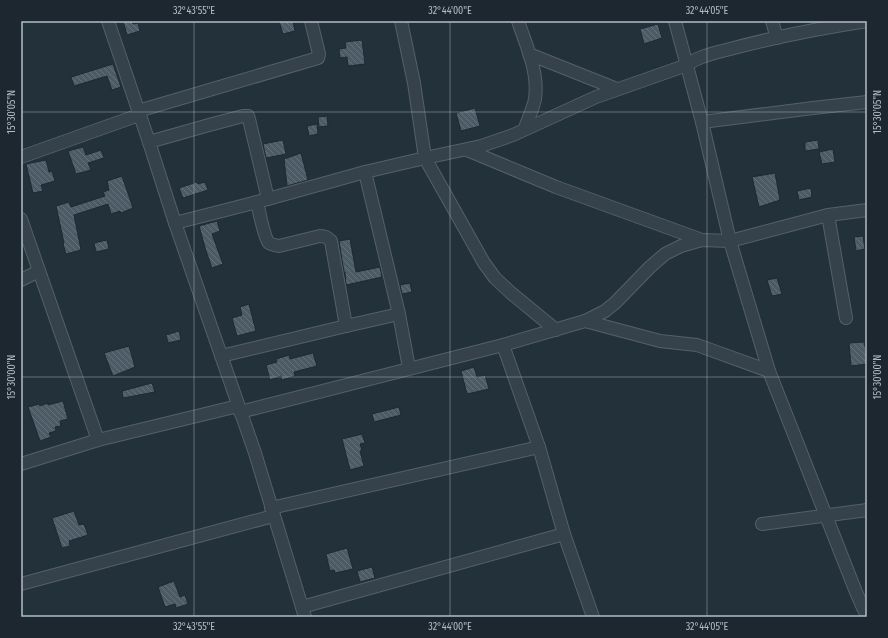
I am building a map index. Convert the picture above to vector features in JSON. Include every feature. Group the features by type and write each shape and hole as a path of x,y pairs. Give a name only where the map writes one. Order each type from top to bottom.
{"street":[{"path":"108,21 175,223 255,453 303,612 564,534"},
{"path":"21,157 138,113 318,58 320,54 311,21"},
{"path":"401,21 414,83 425,158 484,263 495,278 556,330"},
{"path":"518,21 534,72 536,87 526,128"},
{"path":"675,21 702,122 730,241 769,371 856,592 864,610 867,610"},
{"path":"772,21 777,38"},
{"path":"175,223 365,172 467,150 496,141 596,96 686,65 698,58 777,38 867,21"},
{"path":"529,54 617,89"},
{"path":"702,122 867,102"},
{"path":"149,142 209,124 248,116 257,149 266,237 268,241 279,246 320,236 328,237 331,241 346,326"},
{"path":"467,150 556,186 702,240"},
{"path":"365,172 399,314 409,368"},
{"path":"21,464 98,440 239,409 502,345 556,330 585,321 605,311 665,254 681,246 702,240 730,241 828,215 867,210"},
{"path":"828,215 846,318"},
{"path":"21,219 98,440"},
{"path":"21,280 39,271"},
{"path":"221,356 399,314"},
{"path":"585,321 660,341 697,345 769,371"},
{"path":"502,345 539,447 564,534 593,617"},
{"path":"21,584 272,512 539,447"},
{"path":"762,524 867,510"}],"building":[{"path":"123,21 132,21 133,24 138,23 140,31 127,35"},
{"path":"279,21 293,21 295,31 283,34"},
{"path":"658,24 662,38 644,44 640,29"},
{"path":"362,40 365,64 348,66 347,57 340,58 339,49 346,48 345,42"},
{"path":"113,64 121,87 112,90 107,76 74,86 71,77"},
{"path":"475,108 480,126 461,131 456,113"},
{"path":"327,116 328,126 319,127 318,117"},
{"path":"317,124 318,134 309,136 307,126"},
{"path":"283,140 286,154 266,158 263,144"},
{"path":"818,140 819,149 805,151 805,142"},
{"path":"83,147 86,155 101,150 104,158 88,163 91,170 76,174 68,151"},
{"path":"833,149 835,162 822,164 819,152"},
{"path":"301,153 308,180 287,186 284,159"},
{"path":"46,160 49,172 52,171 55,181 41,185 43,191 33,193 26,164"},
{"path":"775,173 780,200 759,207 752,177"},
{"path":"122,176 133,208 121,213 120,211 111,214 108,204 74,215 81,250 66,254 56,206 69,202 71,207 105,196 103,192 109,190 107,181"},
{"path":"197,182 198,184 205,182 208,190 183,198 179,188"},
{"path":"811,188 812,197 799,200 797,191"},
{"path":"217,221 220,231 212,234 223,264 212,268 199,226"},
{"path":"863,236 865,249 856,251 854,237"},
{"path":"350,239 356,272 380,267 382,277 346,285 339,241"},
{"path":"107,240 109,249 96,252 94,243"},
{"path":"777,278 782,294 772,296 767,280"},
{"path":"410,283 412,292 402,294 400,285"},
{"path":"249,304 256,331 237,336 232,318 242,315 240,307"},
{"path":"179,331 181,340 168,343 166,335"},
{"path":"864,342 867,355 867,364 851,366 849,343"},
{"path":"129,346 135,367 113,376 104,353"},
{"path":"313,353 317,366 294,372 295,376 282,380 281,376 270,380 266,365 277,362 276,359 289,355 290,359"},
{"path":"474,367 477,377 485,375 489,389 467,394 461,371"},
{"path":"152,383 155,392 123,398 122,391"},
{"path":"63,401 68,419 60,421 61,426 55,427 56,431 49,433 51,437 40,441 28,407 39,404 40,406 48,403 48,405"},
{"path":"399,407 401,415 374,422 372,414"},
{"path":"362,434 365,443 360,444 362,450 360,451 364,466 350,470 342,439"},
{"path":"74,511 79,525 84,524 88,535 69,541 70,546 62,548 52,518"},
{"path":"347,548 353,569 335,573 334,570 330,571 326,554"},
{"path":"372,567 375,578 360,582 357,571"},
{"path":"174,581 180,597 185,595 188,604 176,608 175,604 165,607 158,587"}]}
